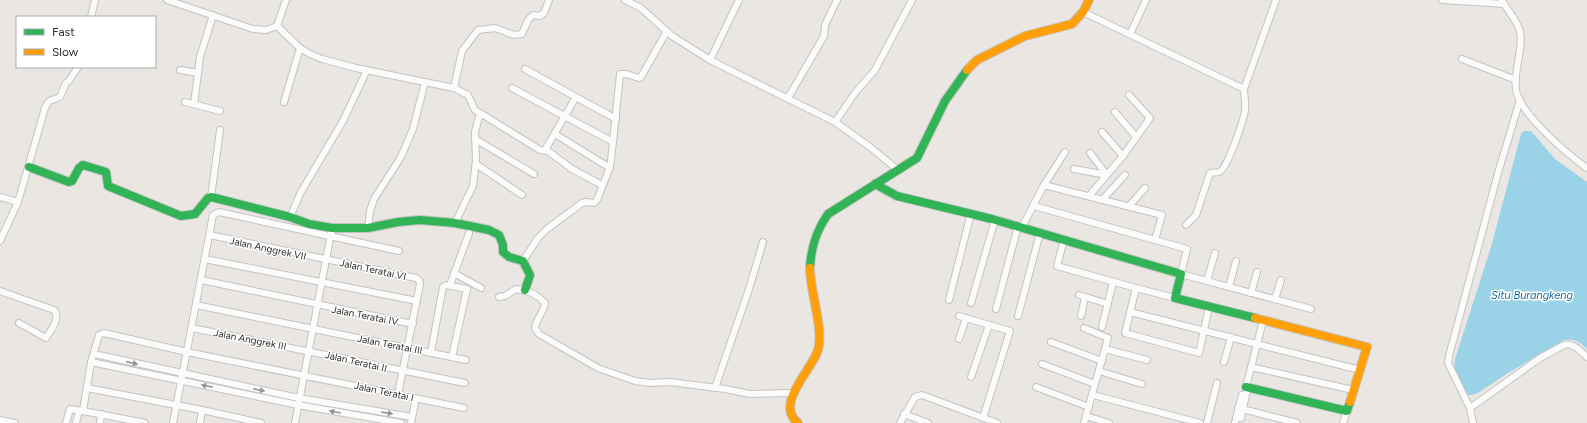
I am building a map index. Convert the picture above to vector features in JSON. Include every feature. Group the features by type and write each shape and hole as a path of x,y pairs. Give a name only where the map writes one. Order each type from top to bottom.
{"street":[{"path":"91,16 95,0"},
{"path":"167,0 260,30 272,29 277,26 286,0"},
{"path":"454,88 462,51 478,30 495,28 514,35 522,34 528,20 533,15 540,16 544,13 549,0"},
{"path":"625,0 641,8 689,48 710,60 835,122 870,147 898,170"},
{"path":"710,60 739,0"},
{"path":"788,98 824,36 826,25 837,0"},
{"path":"835,122 856,93 876,70 912,0"},
{"path":"798,423 793,420 790,411 791,398 820,344 820,329 810,287 809,265 815,236 823,219 828,214 917,158 945,101 969,67 976,60 1025,36 1072,24 1083,12 1089,0"},
{"path":"1130,34 1146,0"},
{"path":"1186,225 1196,215 1210,173 1219,172 1224,168 1228,159 1245,112 1243,97 1244,89 1276,0"},
{"path":"1442,0 1503,2 1516,22 1520,33 1516,80 1516,90 1520,100 1526,111 1563,149 1587,168"},
{"path":"1083,12 1244,89"},
{"path":"194,104 200,57 213,15"},
{"path":"277,26 300,48 322,59 454,88 468,95 475,110 540,150 546,150 572,169 602,185"},
{"path":"523,261 538,238 547,229 582,203 596,202 610,168 620,74 624,73 639,78 641,77 667,31"},
{"path":"284,102 300,48"},
{"path":"1462,59 1516,80"},
{"path":"0,241 18,202 49,101 60,97 66,83 77,68"},
{"path":"525,69 616,119"},
{"path":"180,70 198,73"},
{"path":"290,217 301,192 343,121 368,70"},
{"path":"368,228 370,211 374,199 401,157 414,129 425,82"},
{"path":"512,88 613,142"},
{"path":"1089,196 1123,156 1150,118 1129,95"},
{"path":"546,150 576,98"},
{"path":"1473,423 1470,408 1448,363 1449,356 1498,173 1520,100"},
{"path":"185,102 220,110"},
{"path":"1115,112 1136,137"},
{"path":"455,223 473,186 476,164 475,139 480,113"},
{"path":"29,167 70,182 79,168 83,165 106,172 108,186 181,216 191,216 197,214 210,197 220,130"},
{"path":"1102,132 1123,156"},
{"path":"555,134 610,168"},
{"path":"475,139 534,174"},
{"path":"996,309 1020,227 1034,206 1044,185 1065,152"},
{"path":"1090,153 1107,175"},
{"path":"1090,172 1097,163"},
{"path":"476,164 522,195"},
{"path":"1074,169 1107,175"},
{"path":"1102,200 1125,176"},
{"path":"875,184 897,196 971,213 1181,274 1311,309"},
{"path":"1044,185 1162,215 1155,240"},
{"path":"1129,206 1145,188"},
{"path":"0,197 18,202"},
{"path":"210,197 290,217 309,224 332,228 368,228 398,222 420,220 455,223 489,230 501,238 504,245 503,252 506,255 523,261 530,275 525,290"},
{"path":"1034,206 1187,249 1176,298"},
{"path":"173,423 210,235 212,217 216,213 219,212 399,251"},
{"path":"949,300 971,213"},
{"path":"972,303 995,220"},
{"path":"295,423 332,228"},
{"path":"450,285 469,233"},
{"path":"1018,316 1040,233"},
{"name":"Jalan Anggrek VII","path":"210,235 326,260"},
{"path":"1064,240 1057,266 1136,288 1367,347 1343,423"},
{"path":"715,388 750,289 763,242"},
{"path":"1207,281 1215,253"},
{"path":"205,258 417,301 398,394"},
{"name":"Jalan Teratai VI","path":"326,260 416,278 419,280 420,284 417,301"},
{"path":"1229,287 1236,261"},
{"path":"1251,293 1257,272"},
{"path":"454,273 481,288"},
{"name":"Jalan Teratai IV","path":"201,280 413,324"},
{"path":"1275,299 1281,280"},
{"path":"452,357 469,282"},
{"path":"1102,327 1114,282"},
{"path":"431,352 444,287 446,284 467,289"},
{"path":"1136,288 1125,334 1199,353 1209,307"},
{"path":"499,297 505,296 513,289 525,290 541,299 544,303 544,307 536,322 535,328 539,334 598,368 625,378 642,382 670,382 750,394 794,394"},
{"path":"0,291 54,310 57,313 57,318 46,338 19,323"},
{"path":"1079,295 1108,304"},
{"path":"1081,316 1085,298"},
{"name":"Jalan Teratai III","path":"196,305 466,360"},
{"path":"1130,312 1360,370"},
{"path":"959,316 1010,331 983,418"},
{"path":"959,339 966,318"},
{"path":"1235,420 1241,418 1240,409 1247,390 1246,387 1263,320"},
{"path":"971,377 989,325"},
{"name":"Jalan Anggrek III","path":"192,328 308,351"},
{"path":"1084,328 1108,338 1084,423"},
{"name":"Jalan Teratai I","path":"94,354 99,335 104,333 187,352 304,374 464,408"},
{"path":"1224,362 1231,337"},
{"path":"1050,342 1102,361"},
{"path":"1470,408 1540,358 1564,345 1568,344 1574,346 1587,357"},
{"path":"1105,349 1147,360"},
{"name":"Jalan Teratai II","path":"308,351 403,372 464,383"},
{"path":"76,423 78,410 87,388 90,362 94,354 298,405 401,423"},
{"path":"90,362 299,398 412,420 416,398"},
{"path":"1042,364 1096,384"},
{"path":"1251,367 1353,390"},
{"path":"1099,371 1142,384"},
{"path":"1208,423 1217,383"},
{"path":"1036,387 1089,407"},
{"path":"1246,387 1347,411"},
{"path":"87,388 202,410 248,422 261,423"},
{"path":"900,423 904,414 915,397 918,395 997,423"},
{"path":"1093,395 1200,423"},
{"path":"1240,409 1297,423"},
{"path":"78,410 145,423"},
{"path":"66,423 78,410"},
{"path":"200,423 202,410"},
{"path":"100,423 101,414"},
{"path":"904,414 928,423"},
{"path":"224,423 225,415"},
{"path":"1086,416 1109,423"},
{"path":"0,420 14,423"}],"water":[{"name":"Situ Burangkeng","path":"1524,131 1531,131 1555,159 1587,182 1587,349 1577,341 1564,340 1508,373 1478,393 1466,395 1454,371 1455,359 1491,247 1521,134"}],"traffic: fast":[{"path":"810,268 815,240 820,227 828,214 917,158 945,101 967,70"},
{"path":"29,167 69,182 72,181 79,168 83,165 106,172 108,186 181,216 195,214 208,198 211,197 290,217 309,224 332,228 368,228 398,222 420,220 455,223 489,230 499,235 503,245 503,252 509,257 523,261 530,275 525,290"},
{"path":"875,184 897,196 992,219 1181,274 1175,298 1255,318"},
{"path":"1246,387 1347,411 1350,402"}],"traffic: slow":[{"path":"967,70 977,60 1025,36 1072,24 1083,12 1089,0"},
{"path":"798,423 792,415 790,406 792,397 818,350 819,341 818,321 810,268"},
{"path":"1255,318 1367,347 1350,402"}]}
